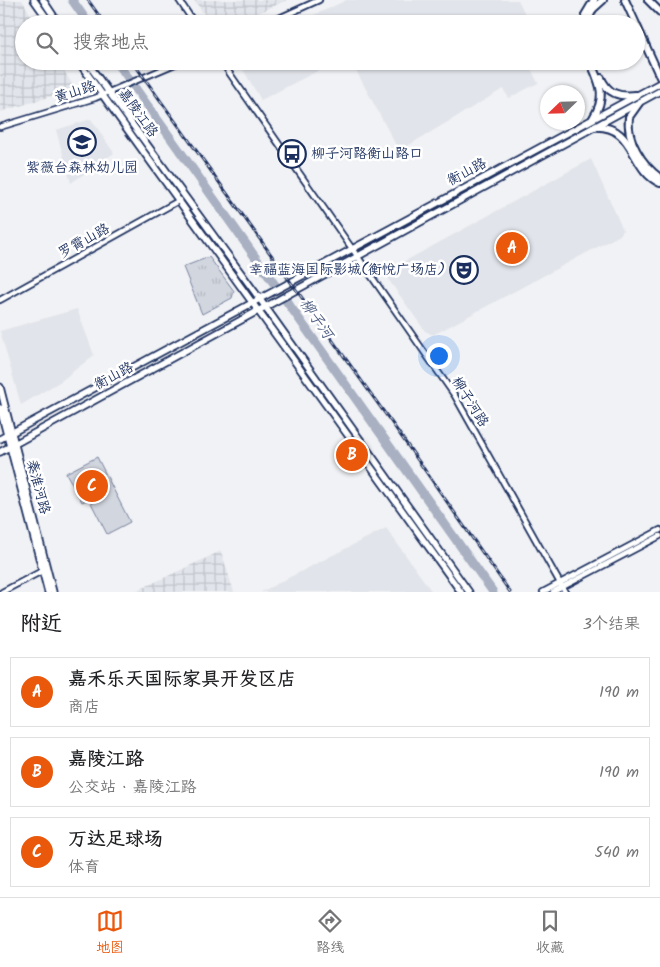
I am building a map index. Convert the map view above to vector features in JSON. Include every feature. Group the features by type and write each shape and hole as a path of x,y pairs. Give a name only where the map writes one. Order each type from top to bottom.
{"highway":[{"path":"588,15 594,0"},
{"path":"591,8 603,0"},
{"path":"625,0 632,15"},
{"path":"648,0 660,12"},
{"path":"645,44 660,77"},
{"path":"593,118 600,107 602,96 599,80 594,70"},
{"path":"598,70 603,83 611,92 622,96 636,95"},
{"path":"639,103 629,117 630,134 644,164 660,178"},
{"path":"593,128 606,127 620,134 646,174 660,183"}],"main road":[{"path":"34,0 45,15"},
{"path":"42,0 53,15"},
{"name":"嘉陵江路","path":"85,70 266,306 469,592"},
{"name":"嘉陵江路","path":"91,70 105,94 251,302 461,592"},
{"name":"衡山路","path":"0,439 660,83"},
{"name":"衡山路","path":"0,452 660,91"},
{"name":"秦淮河路","path":"0,387 9,434"},
{"name":"秦淮河路","path":"0,408 53,592"},
{"name":"秦淮河路","path":"12,445 48,592"}],"street":[{"path":"180,0 189,15"},
{"path":"286,15 319,0"},
{"name":"黄山路","path":"0,127 105,94 162,70"},
{"name":"柳子河路","path":"227,70 455,396 563,587"},
{"name":"罗霄山路","path":"0,300 180,200"},
{"path":"543,592 563,587 660,530"},
{"path":"554,592 660,536"},
{"path":"2,592 42,571"}],"shaded area":[{"path":"0,0 22,0 31,15 15,15 15,70 63,70 75,89 0,112"},
{"path":"194,0 287,0 254,15 205,15"},
{"path":"347,0 518,0 526,15 314,15"},
{"path":"243,70 319,70 261,100"},
{"path":"356,70 532,70 538,83 509,98 503,89 399,151"},
{"name":"紫薇台森林幼儿园","path":"91,119 114,153 71,183 56,130"},
{"path":"591,159 623,230 620,235 433,335 425,331 388,279 389,270"},
{"path":"77,309 94,355 61,381 21,405 0,331"},
{"path":"386,528 432,592 261,592"},
{"path":"221,551 234,592 134,592"}],"green space":[{"path":"209,257 234,291 232,298 202,314 183,267"},
{"path":"97,457 130,522 107,534 89,499 82,502 66,473"}],"waterway":[{"name":"柳子河","path":"72,0 83,15"},
{"name":"柳子河","path":"122,70 493,592"}],"railway":[{"path":"88,0 99,15"},
{"path":"138,70 394,426 510,592"}],"place":[{"name":"紫薇台森林幼儿园","path":"82,142"},
{"name":"柳子河路衡山路口","path":"292,154"},
{"name":"嘉禾乐天国际家具开发区店","path":"512,248"},
{"name":"幸福蓝海国际影城(衡悦广场店)","path":"464,270"},
{"name":"嘉陵江路","path":"352,455"},
{"name":"万达足球场","path":"92,486"}]}
